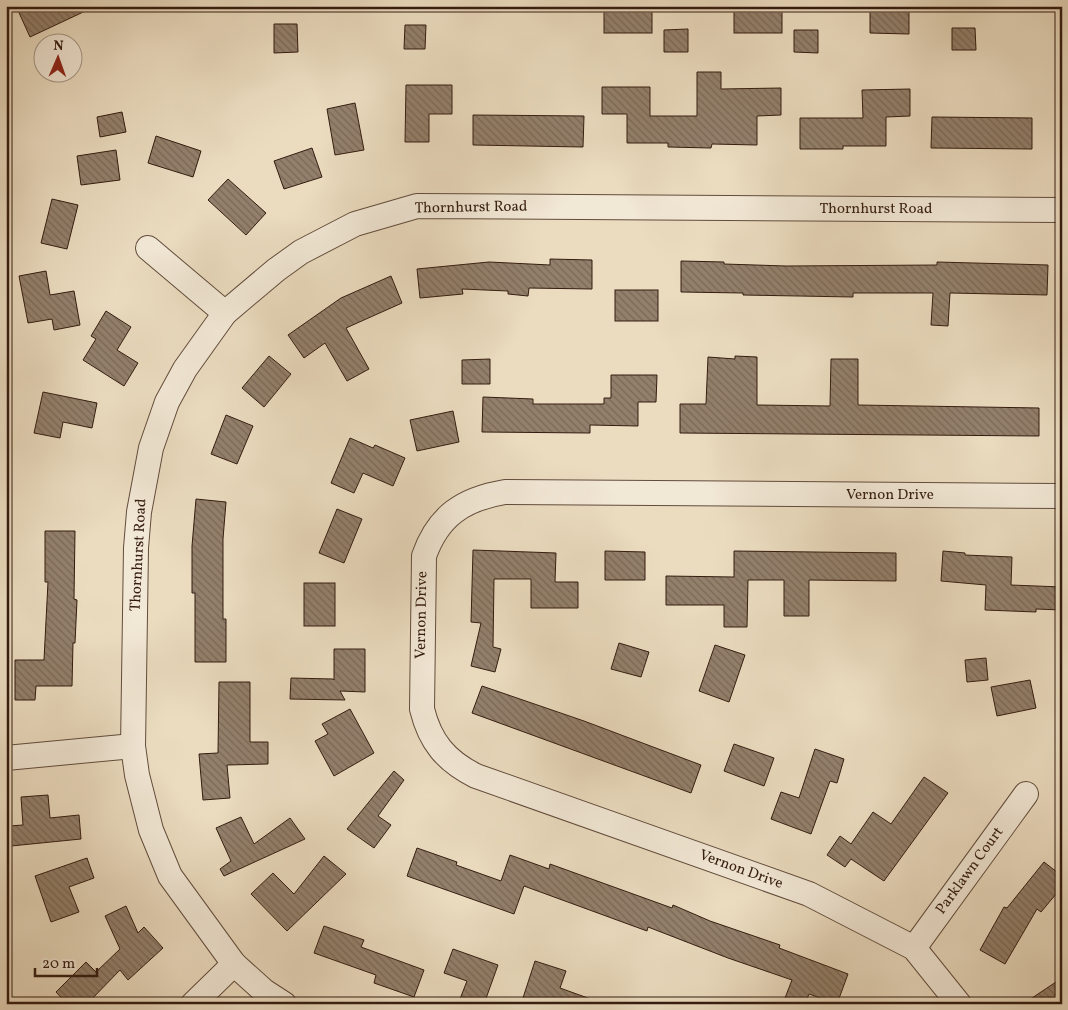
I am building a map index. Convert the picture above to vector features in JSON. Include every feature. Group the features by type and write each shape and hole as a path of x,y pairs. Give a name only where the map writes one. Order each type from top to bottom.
{"street":[{"name":"Thornhurst Road","path":"284,1004 264,991 234,964 170,876 151,830 137,775 133,746 136,548 139,512 151,448 167,402 185,369 225,313 276,270 301,252 327,237 354,224 417,206 1062,210"},
{"path":"148,248 225,313"},
{"name":"Vernon Drive","path":"959,1004 914,948 809,894 476,776 456,764 437,745 429,731 422,709 424,556 429,540 440,524 451,513 476,499 505,492 1062,496"},
{"path":"6,758 133,746"},
{"name":"Parklawn Court","path":"914,948 1026,794"},
{"path":"193,1004 234,964"}],"building":[{"path":"16,6 96,6 41,32 32,32 32,36 30,37"},
{"path":"604,6 652,6 652,33 604,33"},
{"path":"734,6 782,6 782,33 734,33"},
{"path":"870,6 909,6 909,34 870,33"},
{"path":"274,24 297,24 298,52 274,53"},
{"path":"405,25 426,25 425,49 404,49"},
{"path":"952,28 975,28 976,50 952,50"},
{"path":"688,29 688,52 664,52 664,30"},
{"path":"794,30 818,30 818,53 794,52"},
{"path":"697,72 721,72 721,89 781,88 781,115 757,116 757,145 712,144 711,148 668,147 668,143 627,143 627,114 602,114 602,87 650,87 650,116 697,116"},
{"path":"406,85 452,85 452,114 429,114 429,142 405,142"},
{"path":"910,89 910,116 886,117 886,146 800,149 800,118 863,118 862,90"},
{"path":"355,103 364,150 335,155 327,109"},
{"path":"122,112 126,132 100,137 97,117"},
{"path":"473,115 584,116 583,147 473,145"},
{"path":"932,117 1032,118 1032,149 931,148"},
{"path":"156,136 201,151 193,177 148,163"},
{"path":"312,148 322,177 284,189 274,161"},
{"path":"116,150 120,180 81,185 77,156"},
{"path":"228,179 266,213 246,235 208,200"},
{"path":"52,199 78,205 67,249 41,243"},
{"path":"550,259 592,260 592,289 529,288 528,296 508,294 508,291 462,289 463,294 420,298 417,269 489,262 550,265"},
{"path":"681,261 786,266 937,265 937,262 1048,265 1047,295 950,293 948,326 931,325 933,293 853,293 853,297 681,292"},
{"path":"46,271 50,295 74,291 80,325 54,330 52,319 28,323 19,276"},
{"path":"391,276 402,303 346,328 369,369 347,381 325,343 304,358 288,335 341,298"},
{"path":"615,290 658,290 658,321 615,321"},
{"path":"106,311 131,327 117,350 138,363 124,386 83,360 96,339 91,336"},
{"path":"269,356 291,374 264,407 242,388"},
{"path":"735,356 757,357 757,405 830,406 831,359 858,359 858,405 1039,408 1039,436 680,433 680,404 706,404 708,357 735,359"},
{"path":"490,359 490,384 462,384 462,360"},
{"path":"611,375 657,375 656,402 638,402 638,426 590,425 590,433 482,432 483,397 533,399 533,404 604,404 604,398 611,398"},
{"path":"43,392 97,403 92,428 63,422 60,438 34,433"},
{"path":"453,411 459,442 417,451 410,420"},
{"path":"226,415 253,426 237,464 211,454"},
{"path":"350,438 373,448 375,445 405,458 393,486 363,473 354,493 331,483"},
{"path":"196,499 226,502 223,539 223,619 226,619 226,662 195,662 195,593 192,593 192,546"},
{"path":"337,509 362,519 344,563 319,553"},
{"path":"45,531 75,531 74,599 77,600 72,686 36,686 35,700 15,700 15,660 44,660 48,582 45,582"},
{"path":"473,550 556,553 555,582 578,582 578,608 531,608 531,579 494,579 493,647 501,649 495,672 471,666 481,623 471,622"},
{"path":"605,551 645,552 645,580 605,580"},
{"path":"734,551 896,553 896,581 809,580 809,616 784,616 784,580 748,580 747,627 724,627 724,605 666,605 666,576 734,577"},
{"path":"943,551 965,553 965,555 1012,557 1011,585 1062,587 1062,610 1036,609 1036,612 985,610 986,585 941,581"},
{"path":"304,583 335,583 335,626 304,626"},
{"path":"619,643 649,652 641,677 611,669"},
{"path":"715,645 745,655 729,702 699,691"},
{"path":"334,649 365,649 365,692 340,691 345,700 290,699 291,678 334,680"},
{"path":"986,658 988,680 967,682 965,660"},
{"path":"1030,680 1036,708 997,716 991,687"},
{"path":"219,682 250,682 250,742 268,742 268,764 227,765 230,798 203,800 199,754 218,753"},
{"path":"482,686 584,721 701,765 691,793 472,713"},
{"path":"350,709 374,753 334,776 315,741 328,734 322,724"},
{"path":"734,744 774,758 764,786 724,771"},
{"path":"815,749 844,759 837,783 830,781 811,834 771,819 781,792 799,798"},
{"path":"394,771 404,780 378,816 391,825 374,848 347,829"},
{"path":"924,777 948,793 884,881 851,859 845,867 827,855 840,836 851,844 873,812 891,824"},
{"path":"48,795 50,818 79,815 81,839 11,846 9,826 23,825 21,797"},
{"path":"241,817 254,844 290,818 305,839 224,876 220,869 231,861 216,828"},
{"path":"417,848 457,862 456,865 501,881 510,855 549,869 550,864 672,908 673,905 710,921 780,945 779,948 848,974 837,1004 809,994 805,1004 800,1004 785,998 792,980 648,927 647,931 524,886 514,914 407,876"},
{"path":"324,856 346,874 287,931 251,894 273,873 294,894"},
{"path":"87,858 94,878 69,887 79,912 51,922 35,876"},
{"path":"1044,862 1062,876 1062,887 1041,912 1037,909 1005,964 980,950 1004,907 1007,908"},
{"path":"126,906 138,933 144,927 163,948 128,980 120,970 87,1004 67,1004 56,992 86,962 96,972 120,949 105,916"},
{"path":"324,926 364,940 361,947 424,970 414,997 374,983 376,975 314,953"},
{"path":"453,949 498,965 484,1004 458,1004 467,981 444,973"},
{"path":"535,961 566,971 560,988 599,1002 599,1004 521,1004"},
{"path":"1062,978 1062,1004 1023,1004"}]}
